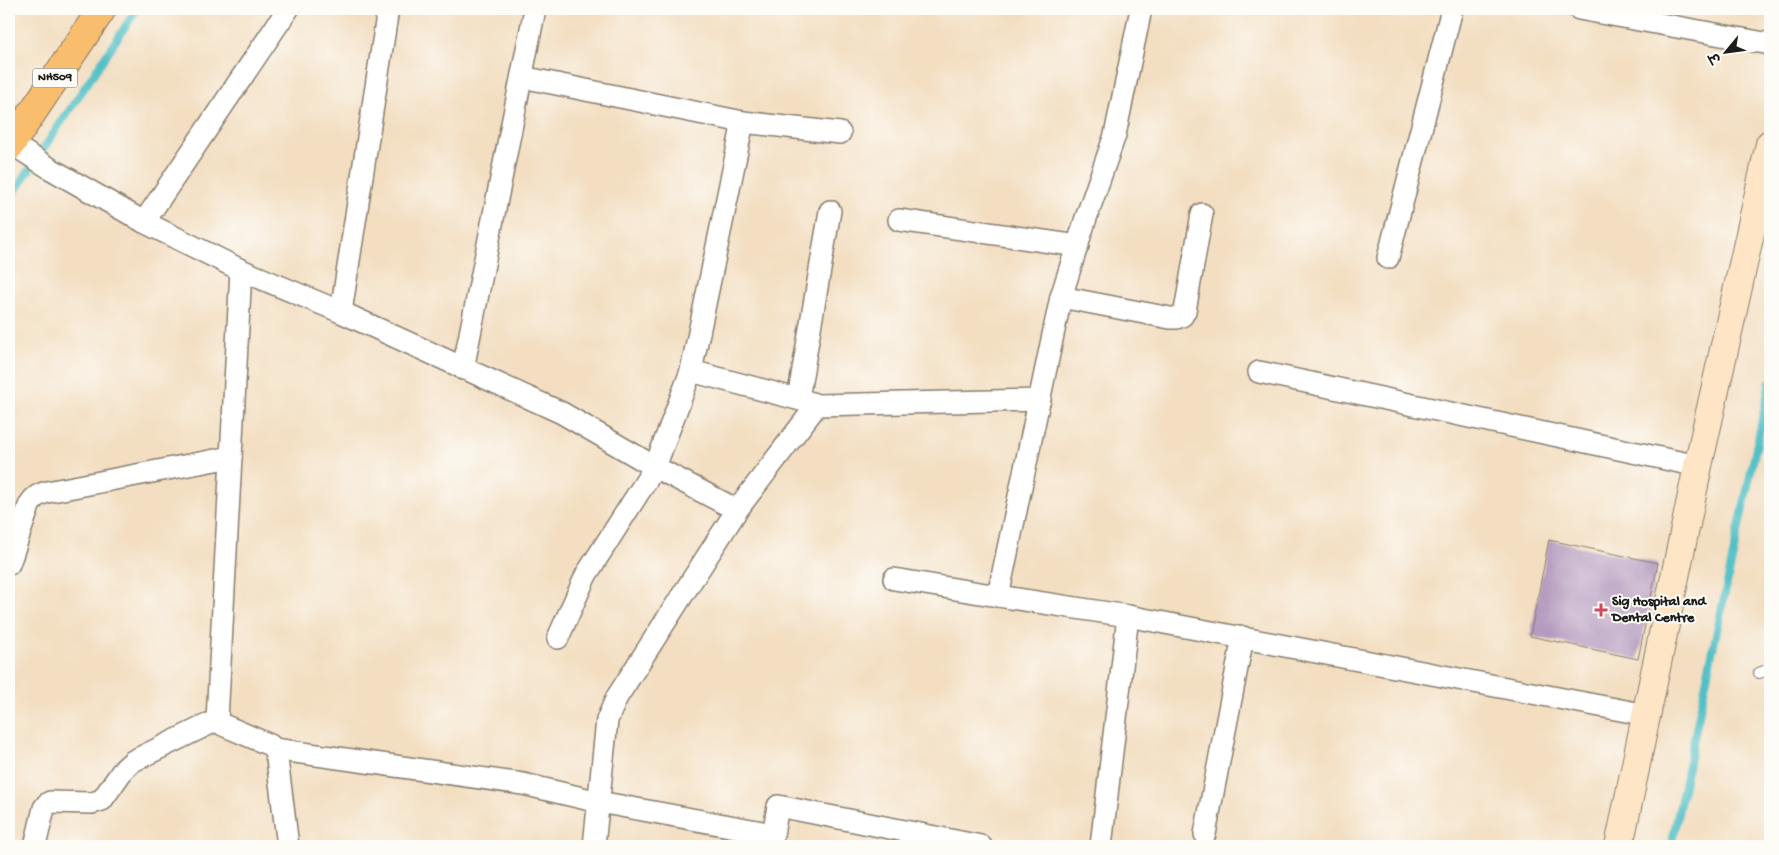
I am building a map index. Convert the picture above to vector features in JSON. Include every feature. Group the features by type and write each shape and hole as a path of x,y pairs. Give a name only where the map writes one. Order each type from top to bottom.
{"highway":[{"name":"NH509","path":"14,147 102,9"}],"street":[{"path":"144,222 288,9"},
{"path":"341,312 388,9"},
{"path":"463,369 535,9"},
{"path":"998,596 1061,297 1115,135 1141,9"},
{"path":"1388,258 1452,9"},
{"path":"1579,9 1770,44"},
{"path":"522,77 743,122 840,133"},
{"path":"558,638 586,576 655,467 691,371 743,122"},
{"path":"1619,846 1698,466 1770,144"},
{"path":"14,147 144,222 241,270 341,312 562,413 655,467 738,510"},
{"path":"594,846 607,720 617,697 808,402 830,211"},
{"path":"1061,297 1170,318 1182,316 1185,311 1202,214"},
{"path":"899,220 1078,246"},
{"path":"217,720 241,270"},
{"path":"691,371 808,402 1040,400"},
{"path":"1259,372 1698,466"},
{"path":"9,564 29,506 32,499 38,495 231,457"},
{"path":"894,579 1128,616 1647,715"},
{"path":"1101,846 1128,616"},
{"path":"1205,834 1243,637"},
{"path":"217,720 223,725 270,745 274,749 277,759 288,846"},
{"path":"35,846 44,808 47,804 50,802 92,803 102,800 123,770 133,761 217,720"},
{"path":"274,749 523,784 772,840 778,806 939,843 981,846"}],"lane":[{"path":"1760,673 1770,670"}],"building":[{"path":"1549,540 1658,563 1638,659 1530,636"}],"waterway":[{"path":"9,200 137,9"},
{"path":"1671,846 1770,382"}],"place":[{"name":"Sig Hospital and Dental Centre","path":"1601,610"}]}
